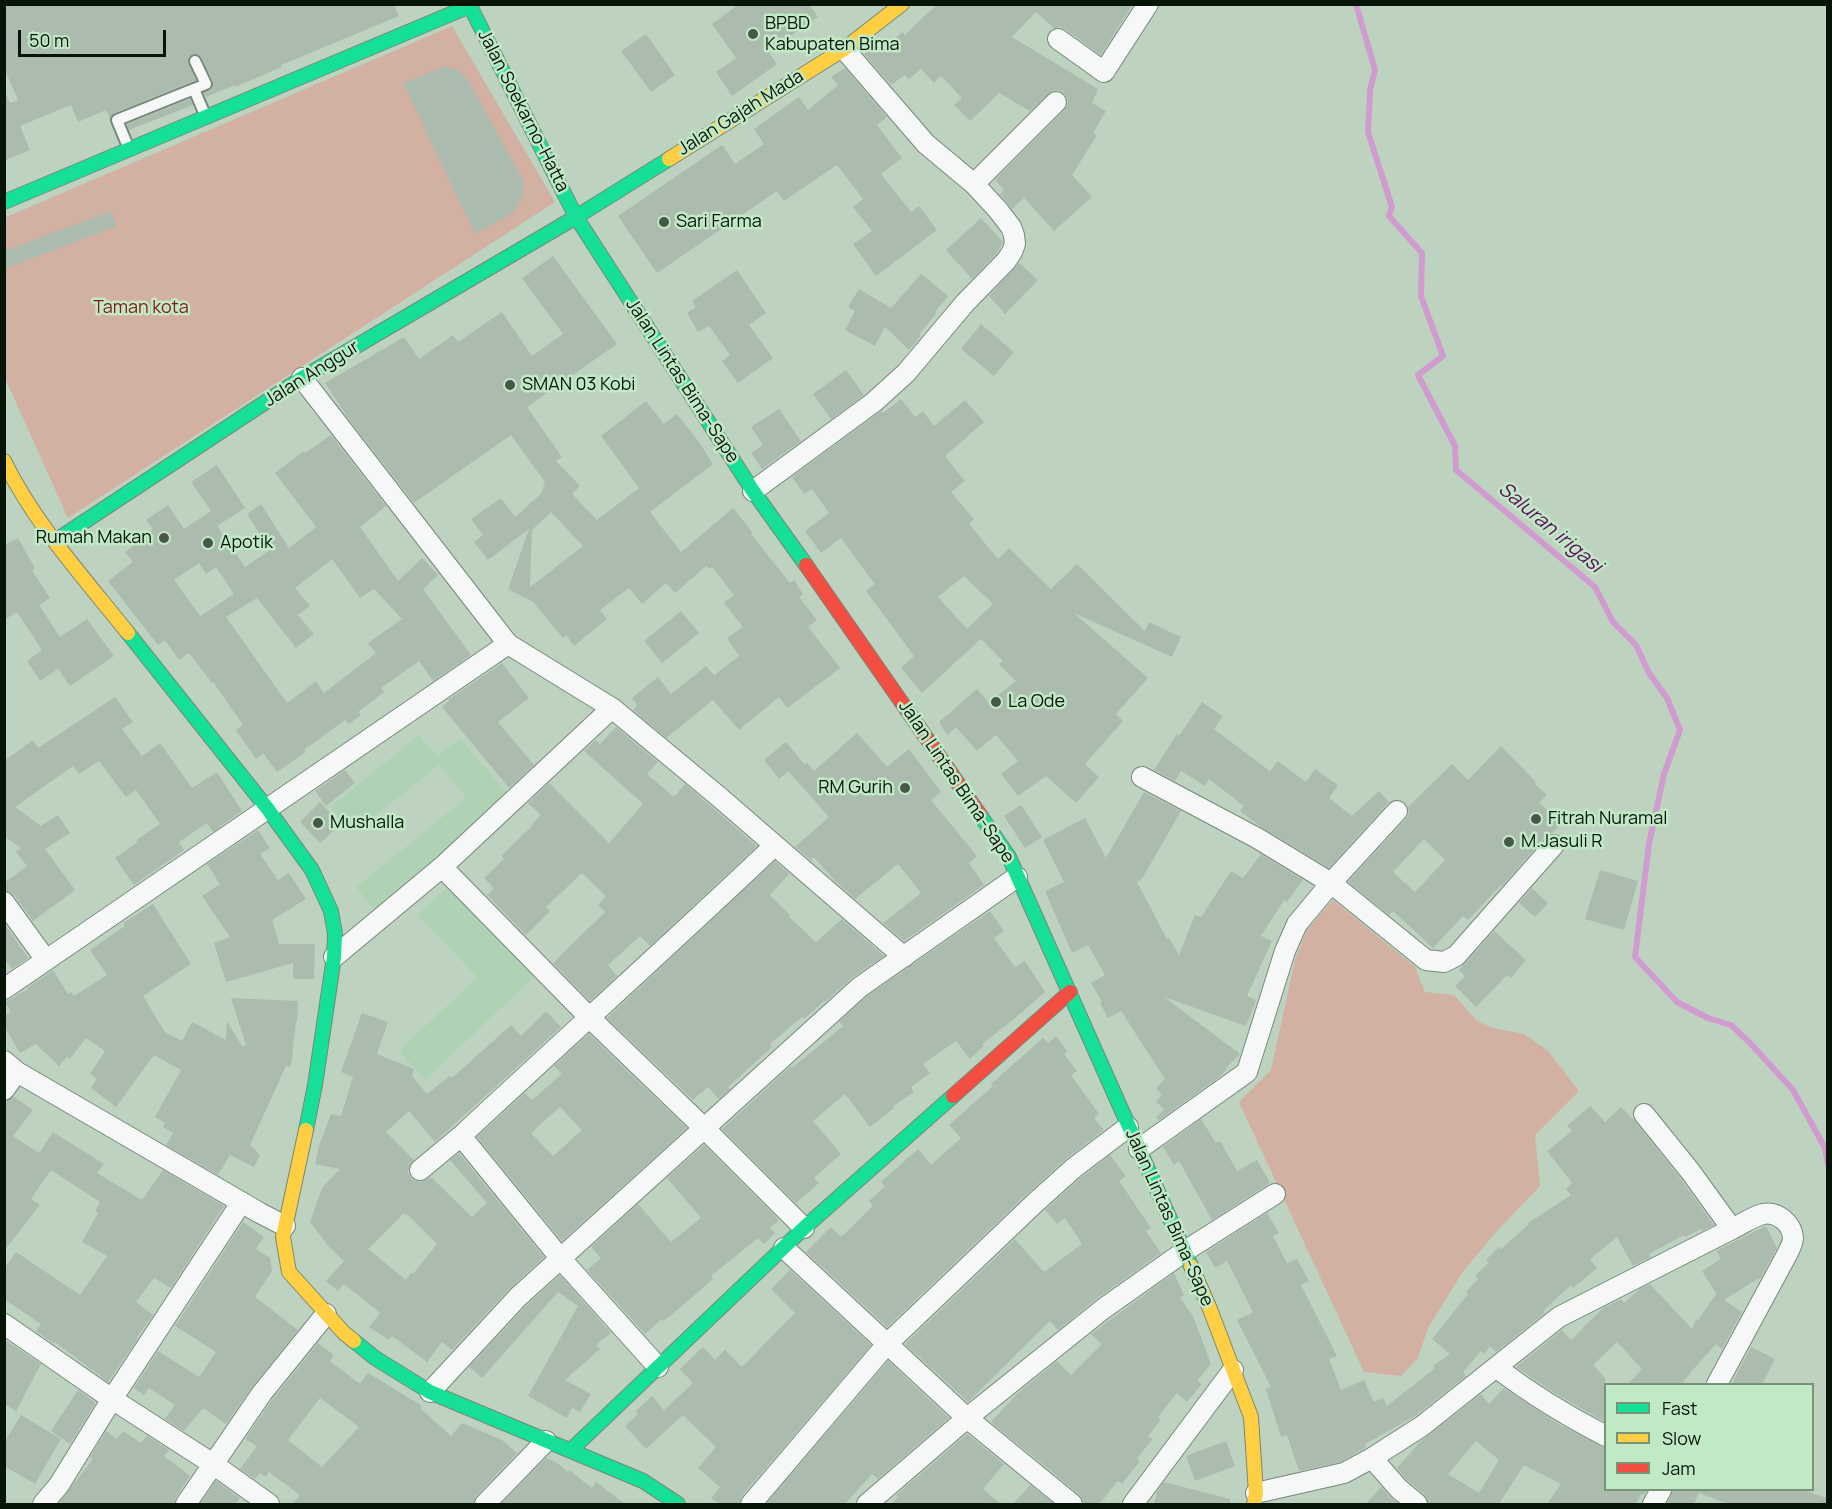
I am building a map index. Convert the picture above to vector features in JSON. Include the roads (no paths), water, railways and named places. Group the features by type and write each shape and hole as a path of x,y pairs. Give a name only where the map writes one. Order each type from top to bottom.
{"main road":[{"name":"Jalan Gajah Mada","path":"576,217 844,49 902,4"},
{"path":"4,202 470,5"},
{"name":"Jalan Soekarno-Hatta","path":"470,5 576,217"},
{"name":"Jalan Anggur","path":"55,541 302,378 576,217"},
{"name":"Jalan Lintas Bima-Sape","path":"576,217 753,491 1009,857 1185,1251 1233,1370 1251,1417 1255,1498"},
{"path":"7,473 55,541 267,808 312,870 331,911 335,934 334,957 315,1085 283,1237 289,1272 344,1333 375,1358 430,1392 643,1481 678,1504"},
{"path":"572,1450 804,1228 1070,992"}],"street":[{"path":"1058,39 1104,72 1148,4"},
{"path":"753,491 874,402 906,373 1012,252 1015,244 1011,227 998,210 974,184 926,144 844,49"},
{"path":"974,184 1056,102"},
{"path":"302,378 508,644 612,708 718,796 904,957"},
{"path":"4,989 508,644"},
{"path":"334,957 442,867 612,708"},
{"path":"1142,777 1257,838 1331,883 1426,960 1444,962 1456,956 1554,845"},
{"path":"1139,1149 1247,1072 1297,924 1397,811"},
{"path":"420,1170 461,1136 774,846"},
{"path":"442,867 589,1017 804,1228"},
{"path":"430,1392 518,1297 860,987 1017,877"},
{"path":"4,902 46,960"},
{"path":"4,1089 11,1067 241,1203 285,1226"},
{"path":"1644,1114 1732,1229"},
{"path":"751,1504 887,1344 1037,1201 1075,1167 1128,1127"},
{"path":"461,1136 561,1259 658,1367"},
{"path":"867,1504 967,1418 1103,1309 1185,1251 1275,1194"},
{"path":"43,1504 59,1485 112,1399 241,1203"},
{"path":"1255,1498 1344,1473 1372,1458 1422,1426 1559,1317 1758,1216 1773,1214 1783,1219 1790,1227 1793,1239 1718,1383"},
{"path":"784,1248 967,1418 1072,1504"},
{"path":"186,1504 262,1393 326,1314"},
{"path":"4,1324 269,1504"},
{"path":"1497,1368 1553,1407 1604,1435"},
{"path":"1133,1504 1233,1370"},
{"path":"485,1504 546,1442"},
{"path":"1372,1458 1399,1489 1417,1504"}],"lane":[{"path":"129,151 117,120 206,84 195,60"},
{"path":"194,89 207,118"}],"waterway":[{"name":"Saluran irigasi","path":"1356,4 1375,70 1370,90 1368,132 1392,207 1389,216 1422,253 1421,296 1443,356 1418,375 1455,446 1456,470 1595,587 1613,622 1636,645 1649,673 1667,698 1680,730 1664,774 1649,844 1635,957 1677,1002 1708,1018 1731,1025 1750,1043 1793,1090 1825,1148 1828,1164"}],"place":[{"name":"BPBD Kabupaten Bima","path":"753,34"},
{"name":"Sari Farma","path":"664,222"},
{"name":"SMAN 03 Kobi","path":"510,385"},
{"name":"Rumah Makan","path":"164,538"},
{"name":"Apotik","path":"208,543"},
{"name":"La Ode","path":"996,702"},
{"name":"RM Gurih","path":"905,788"},
{"name":"Fitrah Nuramal","path":"1536,819"},
{"name":"Mushalla","path":"318,823"},
{"name":"M.Jasuli R","path":"1509,842"}],"park label":[{"name":"Taman kota","path":"141,308"}]}
